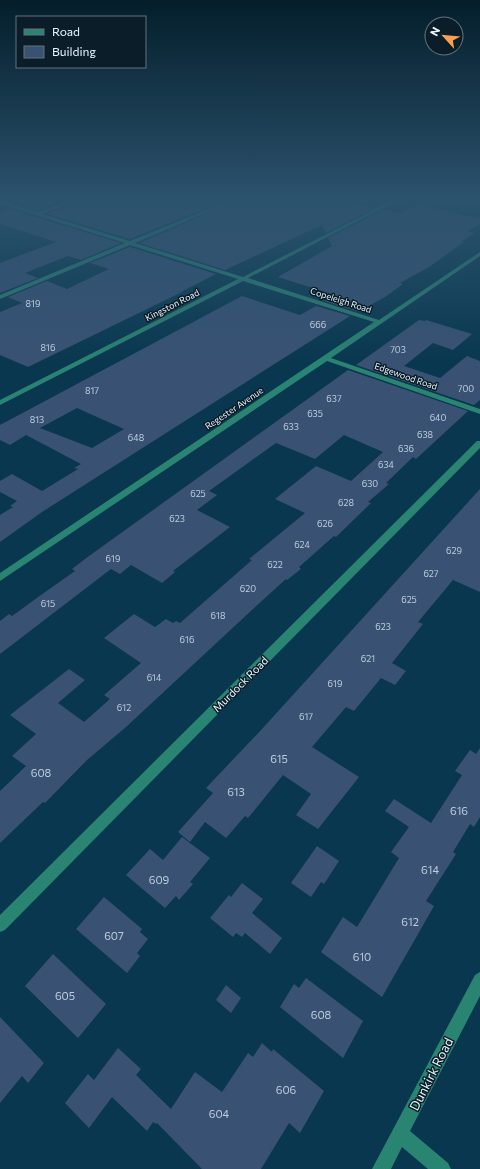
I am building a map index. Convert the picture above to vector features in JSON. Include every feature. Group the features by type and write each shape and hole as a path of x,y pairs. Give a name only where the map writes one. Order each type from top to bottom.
{"street":[{"path":"0,297 101,256"},
{"name":"Copeleigh Road","path":"170,256 380,322"},
{"name":"Kingston Road","path":"0,403 289,256"},
{"name":"Regester Avenue","path":"0,578 478,256"},
{"name":"Edgewood Road","path":"326,358 480,412"},
{"name":"Murdock Road","path":"0,925 480,443"},
{"name":"Dunkirk Road","path":"381,1169 480,980"},
{"path":"400,1134 442,1169"}],"building":[{"path":"20,256 91,256 81,260 68,256 25,273 38,278 0,293 0,263"},
{"path":"109,256 157,256 216,274 28,367 0,355 0,312 22,303 8,297 47,281 67,289 109,269 90,263"},
{"path":"179,256 256,256 225,270"},
{"path":"315,256 445,256 429,267 400,283 403,284 385,297 357,311 324,301 335,295 278,277"},
{"path":"242,296 300,315 316,306 350,316 42,512 0,542 0,515 13,507 10,506 17,501 0,492 0,481 12,474 42,491 78,469 74,468 81,464 26,435 10,445 0,440 0,425","holes":["77,408 124,429 92,448 40,428"]},
{"path":"419,320 426,320 472,334 453,350 433,343 404,366 440,378 467,356 480,361 480,400 474,405 356,365"},
{"path":"348,370 468,411 416,459 413,457 386,483 389,484 368,502 371,503 336,537 334,536 299,567 301,569 287,580 286,579 126,727 87,760 45,803 43,802 0,843 0,791 26,766 12,756 36,734 10,715 69,669 85,680 58,703 84,722 110,699 104,695 141,663 104,638 134,614 155,627 166,619 173,623 176,621 180,623 252,560 249,559 305,513 275,499 316,466 351,481 383,452 344,435 315,459 276,443 209,491 217,495 197,510 230,527 173,571 175,572 162,583 131,565 120,574 111,569 0,654 0,621 9,614 12,616 75,571 72,569 89,556"},
{"path":"480,489 480,592 453,580 418,622 423,624 392,663 406,671 395,685 381,678 354,711 346,707 312,747 359,777 318,829 296,815 311,794 283,775 248,818 245,816 226,838 205,822 190,842 178,832 213,793 206,788 262,729"},
{"path":"480,748 480,817 474,827 470,824 453,852 456,854 426,901 434,906 382,997 321,952 343,917 357,927 399,858 391,852 409,827 385,811 394,799 431,823 462,775 455,771 470,750 476,754"},
{"path":"182,837 210,858 190,882 193,884 179,900 176,896 165,908 126,875 150,849 163,860"},
{"path":"317,846 339,861 324,884 321,882 311,897 291,883"},
{"path":"242,883 263,899 252,913 282,938 270,954 245,933 242,937 236,933 233,937 210,918 229,895 231,897"},
{"path":"104,897 142,929 140,932 148,939 137,953 140,956 127,973 76,929"},
{"path":"53,954 106,1004 78,1038 25,986"},
{"path":"306,978 363,1021 343,1058 280,1007 294,984 299,988"},
{"path":"226,985 241,998 231,1013 216,1000"},
{"path":"0,1017 44,1063 28,1083 22,1076 0,1103"},
{"path":"262,1043 272,1052 273,1049 324,1091 300,1133 289,1123 261,1169 202,1169 157,1123 156,1124 153,1122 147,1131 112,1097 89,1128 65,1103 88,1074 94,1080 118,1048 141,1069 136,1075 171,1109 195,1072 222,1092 248,1053 253,1057"}]}
